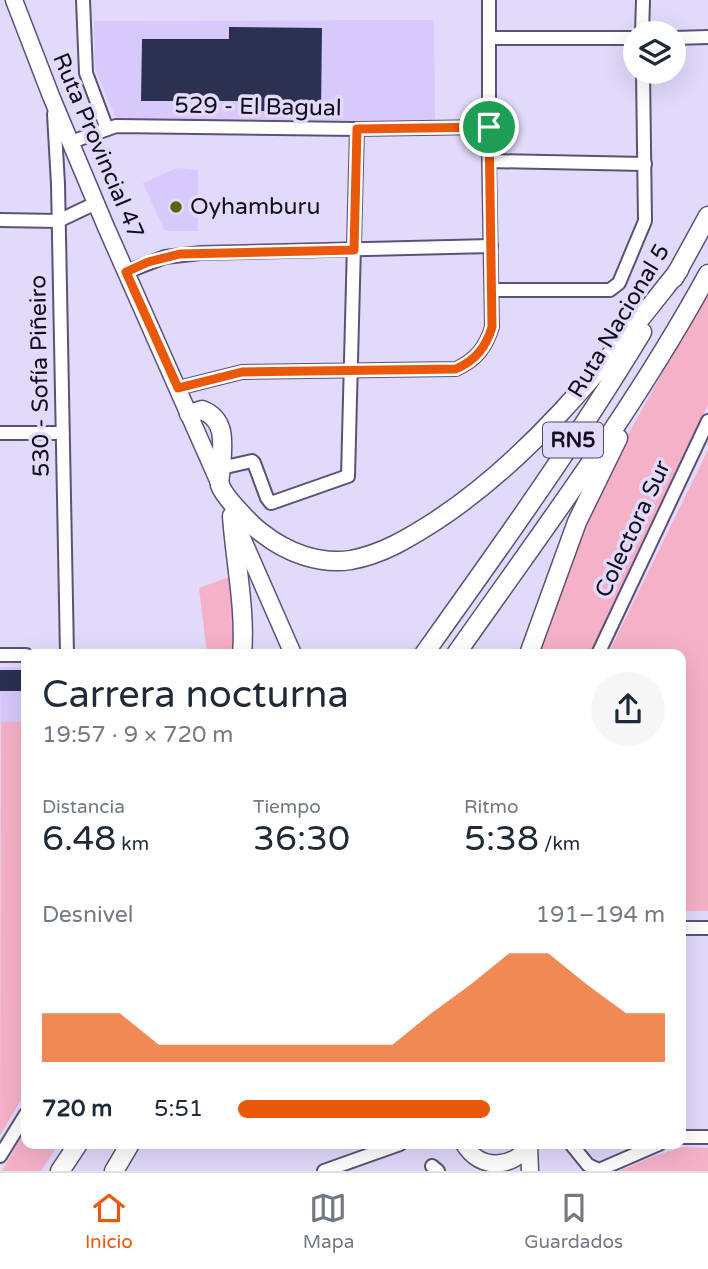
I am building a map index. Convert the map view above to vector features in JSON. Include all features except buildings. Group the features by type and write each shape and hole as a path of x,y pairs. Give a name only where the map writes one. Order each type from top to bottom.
{"highway":[{"name":"Ruta Nacional 5","path":"428,649 519,522 600,400 679,270 708,216"},
{"path":"189,414 202,411 218,421 222,442 220,476 239,510 261,533 281,547 304,556 348,560 396,546 458,506 519,457 601,368 679,270"},
{"name":"RN5","path":"460,649 590,463 681,323 708,274"},
{"path":"531,649 577,522 643,390 681,323"},
{"path":"232,516 243,622 242,649"},
{"path":"48,1171 62,1149"},
{"path":"60,1171 75,1149"},
{"path":"114,1171 127,1149"}],"main road":[{"name":"Ruta Provincial 47","path":"15,0 51,96 189,414"},
{"path":"220,476 232,516 291,649"},
{"path":"468,1150 493,1165 514,1161 526,1149"},
{"path":"530,1149 530,1171"},
{"path":"468,1150 490,1171"}],"street":[{"path":"83,0 86,73 107,129"},
{"path":"178,388 242,372 456,369 475,357 485,346 492,327 489,0"},
{"path":"642,21 643,0"},
{"path":"686,38 708,37"},
{"path":"489,38 623,38"},
{"path":"492,289 614,289 620,283 643,228 643,84"},
{"name":"530 - Sofía Piñeiro","path":"51,96 57,146 67,649"},
{"name":"529 - El Bagual","path":"71,142 116,126 357,129 489,127"},
{"path":"220,476 252,461 269,502 348,476 357,129"},
{"path":"489,161 645,164"},
{"path":"0,220 58,221 96,203"},
{"path":"126,272 148,262 180,254 491,246"},
{"name":"Colectora Sur","path":"600,649 708,421"},
{"path":"0,433 62,433"},
{"path":"0,655 21,655"},
{"path":"686,928 708,928"},
{"path":"0,1156 21,1122"},
{"path":"686,1137 708,1137"},
{"path":"324,1171 386,1149"},
{"path":"575,1149 588,1165 599,1170 647,1149"}],"shaded area":[{"path":"434,20 435,120 117,121 95,68 94,21"},
{"name":"Oyhamburu","path":"177,168 198,170 198,231 165,231 143,183"},
{"path":"708,292 708,405 593,649 536,649 604,477"},
{"path":"708,450 708,911 686,911 686,649 610,649"},
{"path":"229,577 237,631 235,649 206,649 199,588"},
{"path":"0,667 21,667 21,722 1,722 1,757"},
{"path":"1,722 21,722 21,1100 0,1135"},
{"path":"21,1138 21,1149 55,1149 41,1171 2,1171"},
{"path":"686,1147 708,1148 708,1171 619,1171 652,1157"}],"place":[{"name":"Oyhamburu","path":"176,207"}],"route":[{"path":"489,127 492,327 485,346 467,364 456,369 242,372 178,388 126,272 148,262 180,254 354,250 357,129 489,127"}]}
